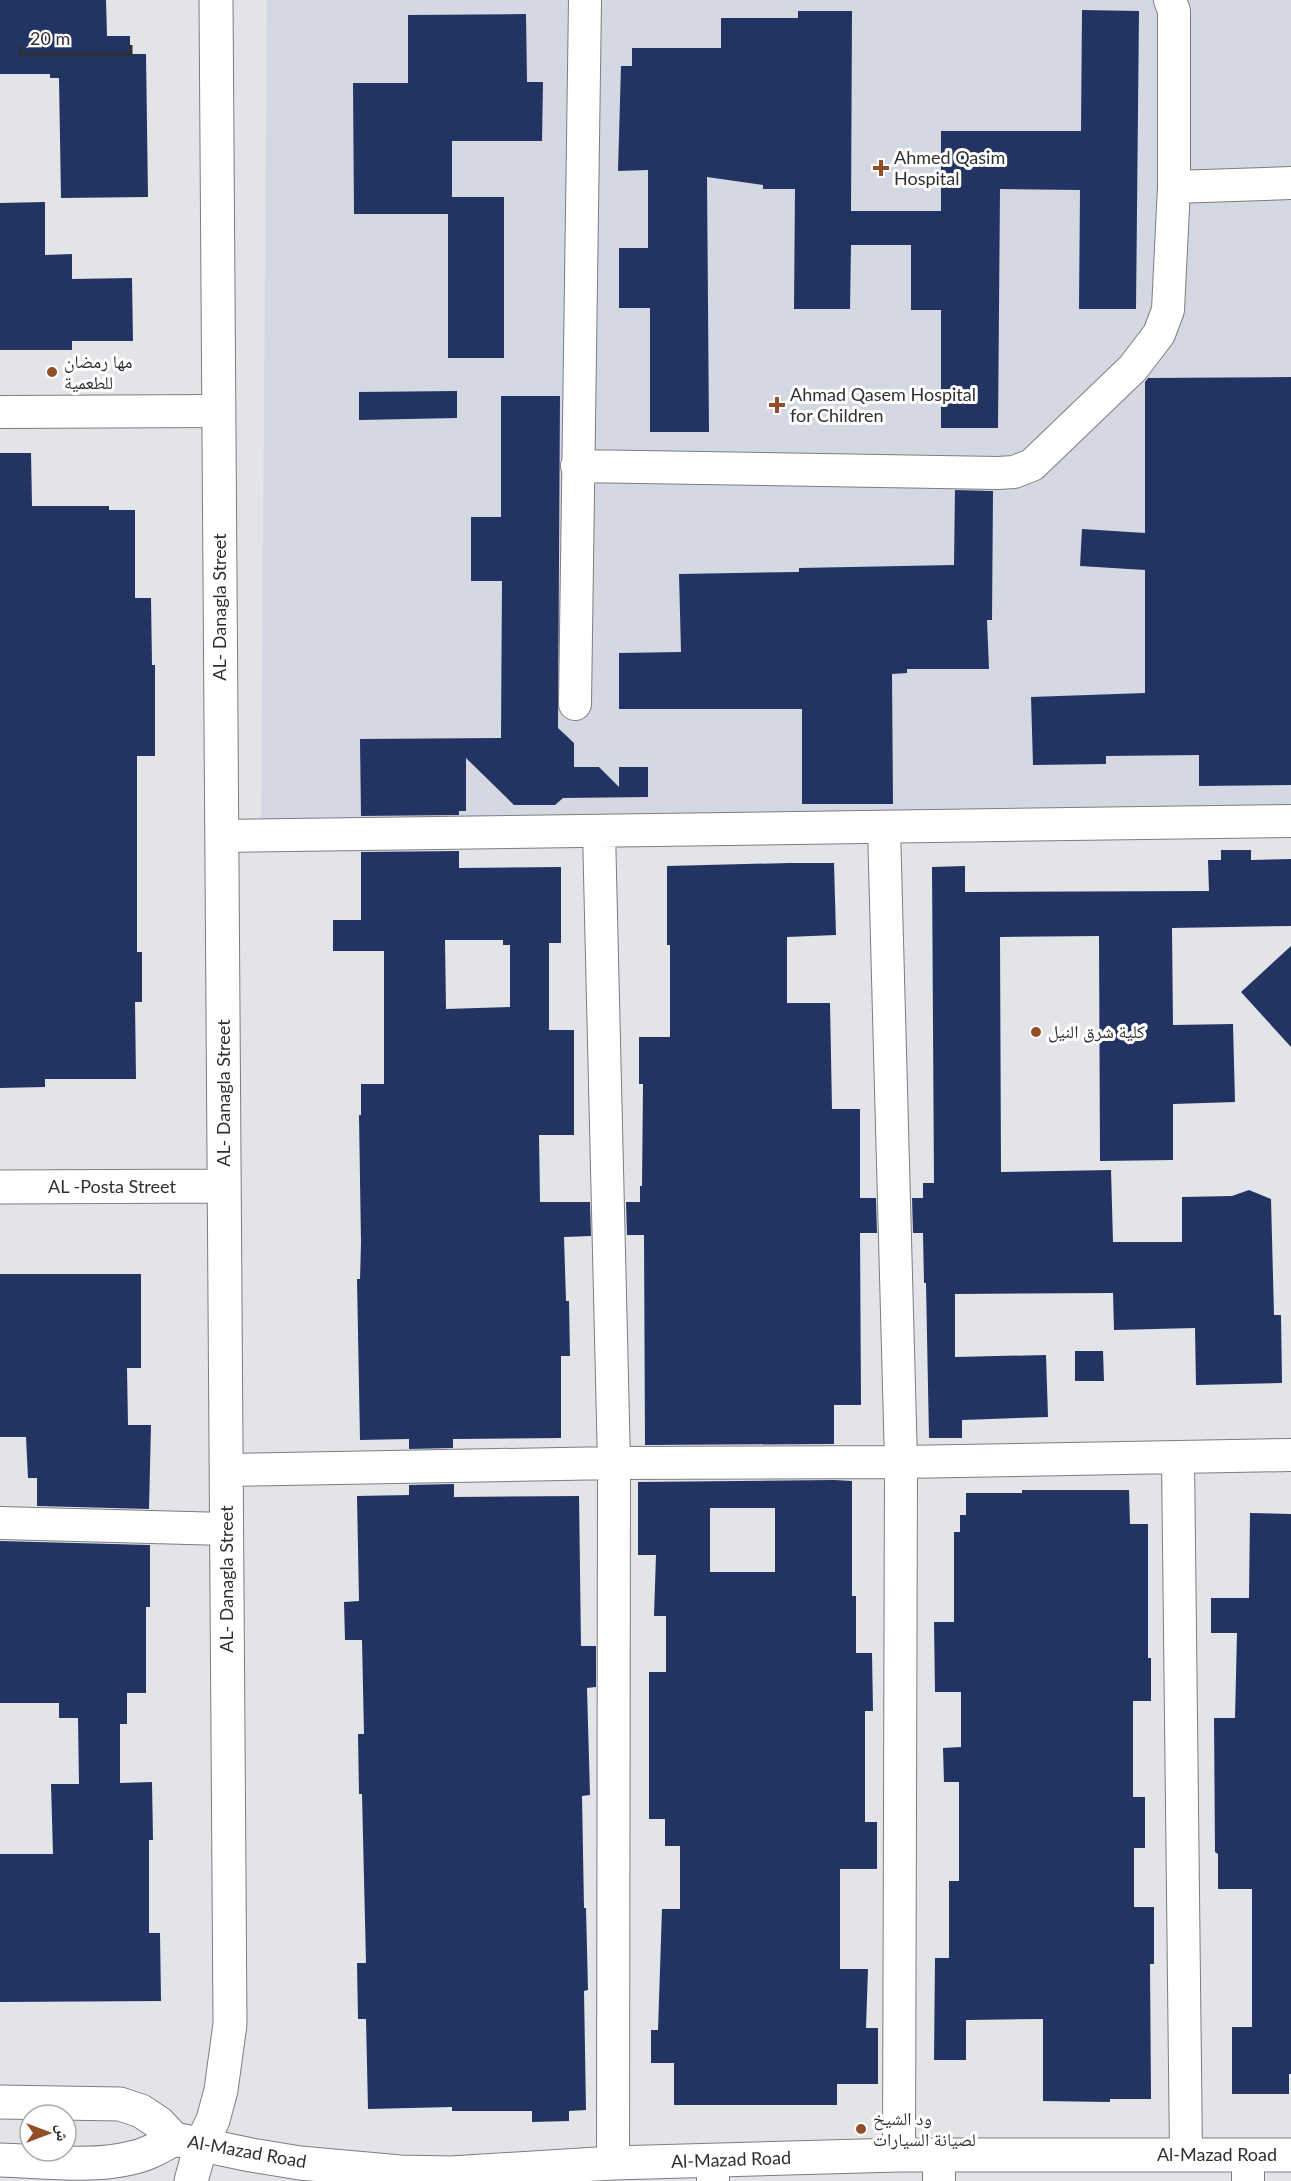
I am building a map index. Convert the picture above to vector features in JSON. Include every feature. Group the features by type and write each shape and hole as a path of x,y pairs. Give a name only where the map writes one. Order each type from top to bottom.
{"street":[{"name":"AL- Danagla Street","path":"191,2181 188,2142 213,2120 221,2090 230,2024 216,0"},
{"path":"575,704 585,0"},
{"path":"577,466 998,473 1014,472 1032,465 1133,368 1159,334 1168,310 1174,187 1174,11 1170,0"},
{"path":"1174,187 1291,183"},
{"path":"0,412 219,411"},
{"path":"222,836 1291,821"},
{"path":"884,828 902,1462 899,2155"},
{"path":"599,831 614,1463 613,2163"},
{"name":"AL -Posta Street","path":"0,1187 224,1186"},
{"path":"226,1470 1291,1455"},
{"path":"1178,1457 1186,2155"},
{"path":"0,1523 226,1529"},
{"name":"Al-Mazad Road","path":"0,2102 120,2104 141,2111 188,2142 300,2163 400,2172 451,2173 613,2163 713,2170 899,2155 939,2168 1186,2155 1248,2168 1291,2155"},
{"name":"Al-Mazad Road","path":"0,2160 111,2162 188,2142"}],"shaded area":[{"name":"Ahmad Qasem Hospital for Children","path":"267,0 1291,0 1291,810 261,821"}],"building":[{"path":"0,0 106,0 107,36 130,36 130,54 146,54 148,197 61,198 59,78 50,78 50,74 0,74"},
{"path":"1082,10 1139,11 1136,309 1079,309 1080,190 1000,189 998,428 941,428 941,310 911,310 911,245 851,245 850,309 794,309 795,189 763,189 763,185 707,177 709,432 650,432 650,308 619,308 619,248 648,248 648,170 618,171 621,66 632,66 632,48 721,48 721,18 798,18 798,11 852,11 851,211 941,211 941,131 1081,131"},
{"path":"526,14 527,82 543,82 542,141 452,141 452,197 504,197 504,358 448,358 448,214 354,214 353,83 408,83 408,15"},
{"path":"45,202 45,255 72,254 72,279 132,278 133,341 72,341 72,350 0,350 0,203"},
{"path":"1291,377 1291,785 1199,786 1199,755 1106,756 1106,764 1033,765 1031,697 1145,693 1145,570 1080,566 1082,529 1145,533 1145,382 1148,378"},
{"path":"457,391 457,418 359,420 359,392"},
{"path":"501,396 560,396 558,728 574,743 574,767 599,767 619,787 619,767 648,767 648,797 563,798 555,805 514,805 466,758 466,811 459,811 459,815 361,816 360,739 501,738 502,581 471,581 471,517 501,517"},
{"path":"0,453 31,453 32,506 109,506 109,510 135,510 135,598 151,598 152,665 155,665 155,756 137,756 137,952 142,952 142,1002 135,1002 136,1079 45,1079 45,1087 0,1088"},
{"path":"955,490 993,491 992,620 987,620 989,669 907,669 907,673 892,674 893,804 802,804 802,709 619,709 619,653 681,652 679,574 799,572 799,568 954,565"},
{"path":"1221,850 1251,850 1251,860 1291,859 1291,926 1172,928 1173,1025 1233,1024 1235,1102 1173,1104 1173,1160 1100,1161 1099,936 1000,937 1001,1172 1111,1170 1113,1242 1182,1242 1182,1197 1232,1196 1249,1190 1271,1199 1274,1315 1281,1315 1282,1383 1196,1385 1195,1328 1114,1330 1113,1293 955,1294 955,1357 1046,1355 1048,1417 962,1420 962,1438 929,1438 923,1233 913,1233 912,1198 923,1198 923,1183 934,1183 932,867 965,866 965,892 1209,891 1208,860 1221,860"},
{"path":"459,851 459,868 561,867 561,943 549,943 549,1030 574,1030 574,1135 539,1135 540,1202 590,1202 591,1236 564,1237 570,1356 561,1356 561,1438 453,1439 453,1448 409,1449 409,1439 360,1440 357,1279 360,1279 361,1243 359,1115 361,1115 361,1084 384,1084 384,951 333,951 333,920 361,920 361,852","holes":["445,940 503,940 503,945 510,945 510,1007 446,1009"]},
{"path":"834,863 836,935 787,937 787,1003 830,1003 832,1109 860,1109 860,1198 876,1198 877,1233 860,1233 861,1405 834,1405 834,1444 645,1445 644,1235 627,1235 626,1202 640,1202 640,1186 642,1186 643,1084 639,1084 639,1037 670,1037 667,866"},
{"path":"1291,946 1291,1047 1241,992"},
{"path":"0,1274 141,1274 141,1368 127,1368 128,1425 151,1425 149,1509 37,1506 37,1478 28,1478 26,1437 0,1437"},
{"path":"1075,1351 1103,1351 1104,1381 1075,1381"},
{"path":"852,1481 852,1596 856,1596 856,1653 872,1653 873,1711 865,1711 865,1822 877,1822 877,1869 840,1869 840,1969 868,1969 866,2028 878,2028 878,2084 837,2084 837,2105 674,2105 674,2063 651,2063 651,2030 658,2030 662,1909 680,1909 680,1846 665,1846 665,1819 649,1819 649,1672 666,1672 666,1616 654,1616 656,1555 638,1555 638,1482","holes":["710,1508 775,1508 775,1572 710,1572"]},
{"path":"454,1484 454,1497 579,1496 581,1646 596,1646 596,1687 587,1688 590,1795 582,1796 588,1990 584,1991 586,2110 569,2111 569,2121 532,2122 532,2111 452,2111 452,2107 368,2109 366,2019 358,2019 357,1963 366,1963 362,1794 359,1794 358,1734 364,1734 362,1640 345,1640 344,1602 359,1601 357,1496 409,1495 409,1485"},
{"path":"1022,1490 1129,1490 1130,1524 1148,1524 1148,1658 1151,1658 1151,1701 1133,1701 1133,1797 1145,1797 1145,1848 1134,1848 1134,1907 1154,1907 1154,1964 1150,1964 1151,2099 1110,2099 1110,2102 1043,2101 1043,2019 966,2020 966,2060 934,2060 935,1958 949,1958 949,1881 959,1881 959,1782 944,1782 943,1748 961,1747 961,1692 935,1692 934,1622 954,1622 954,1532 960,1532 960,1515 966,1515 966,1493 1022,1493"},
{"path":"1250,1513 1291,1514 1291,2074 1289,2074 1289,2094 1232,2094 1232,2027 1252,2027 1252,1889 1218,1889 1218,1854 1215,1852 1214,1718 1235,1718 1237,1633 1211,1633 1211,1598 1249,1598"},
{"path":"0,1541 150,1545 150,1607 146,1607 146,1693 127,1693 127,1724 120,1724 120,1783 152,1782 153,1840 149,1840 149,1933 160,1933 161,2001 0,2002 0,1854 53,1854 51,1784 79,1784 78,1718 59,1718 59,1703 0,1703"}],"place":[{"name":"Ahmed Qasim Hospital","path":"881,168"},
{"name":"مها رمضان للطعمية","path":"52,372"},
{"name":"Ahmad Qasem Hospital for Children","path":"777,405"},
{"name":"كلية شرق النيل","path":"1036,1032"},
{"name":"ود الشيخ لصيانة السيارات","path":"861,2129"}]}
